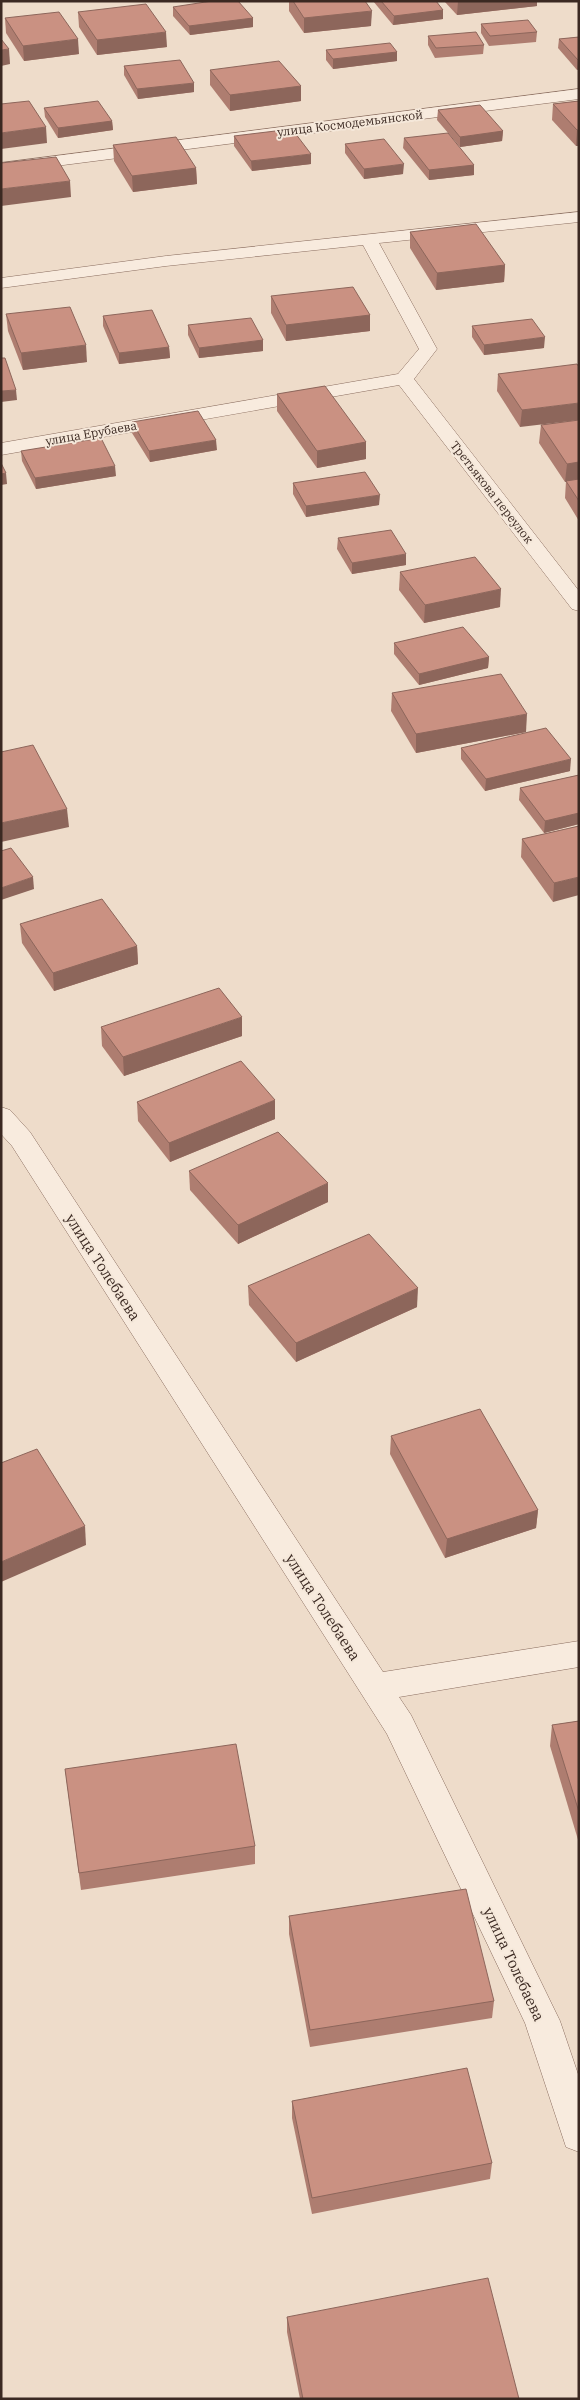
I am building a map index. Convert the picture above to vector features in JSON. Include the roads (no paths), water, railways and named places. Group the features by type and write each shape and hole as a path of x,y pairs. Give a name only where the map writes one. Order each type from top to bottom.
{"street":[{"name":"улица Космодемьянской","path":"1,168 579,94"},
{"path":"1,283 166,261 579,217"},
{"path":"368,239 428,349 404,379"},
{"name":"улица Ерубаева","path":"1,449 404,379"},
{"name":"Третьякова переулок","path":"404,379 579,605"},
{"name":"улица Толебаева","path":"1,1116 21,1139 399,1725 542,2021 579,2134"},
{"path":"375,1687 579,1654"}]}
